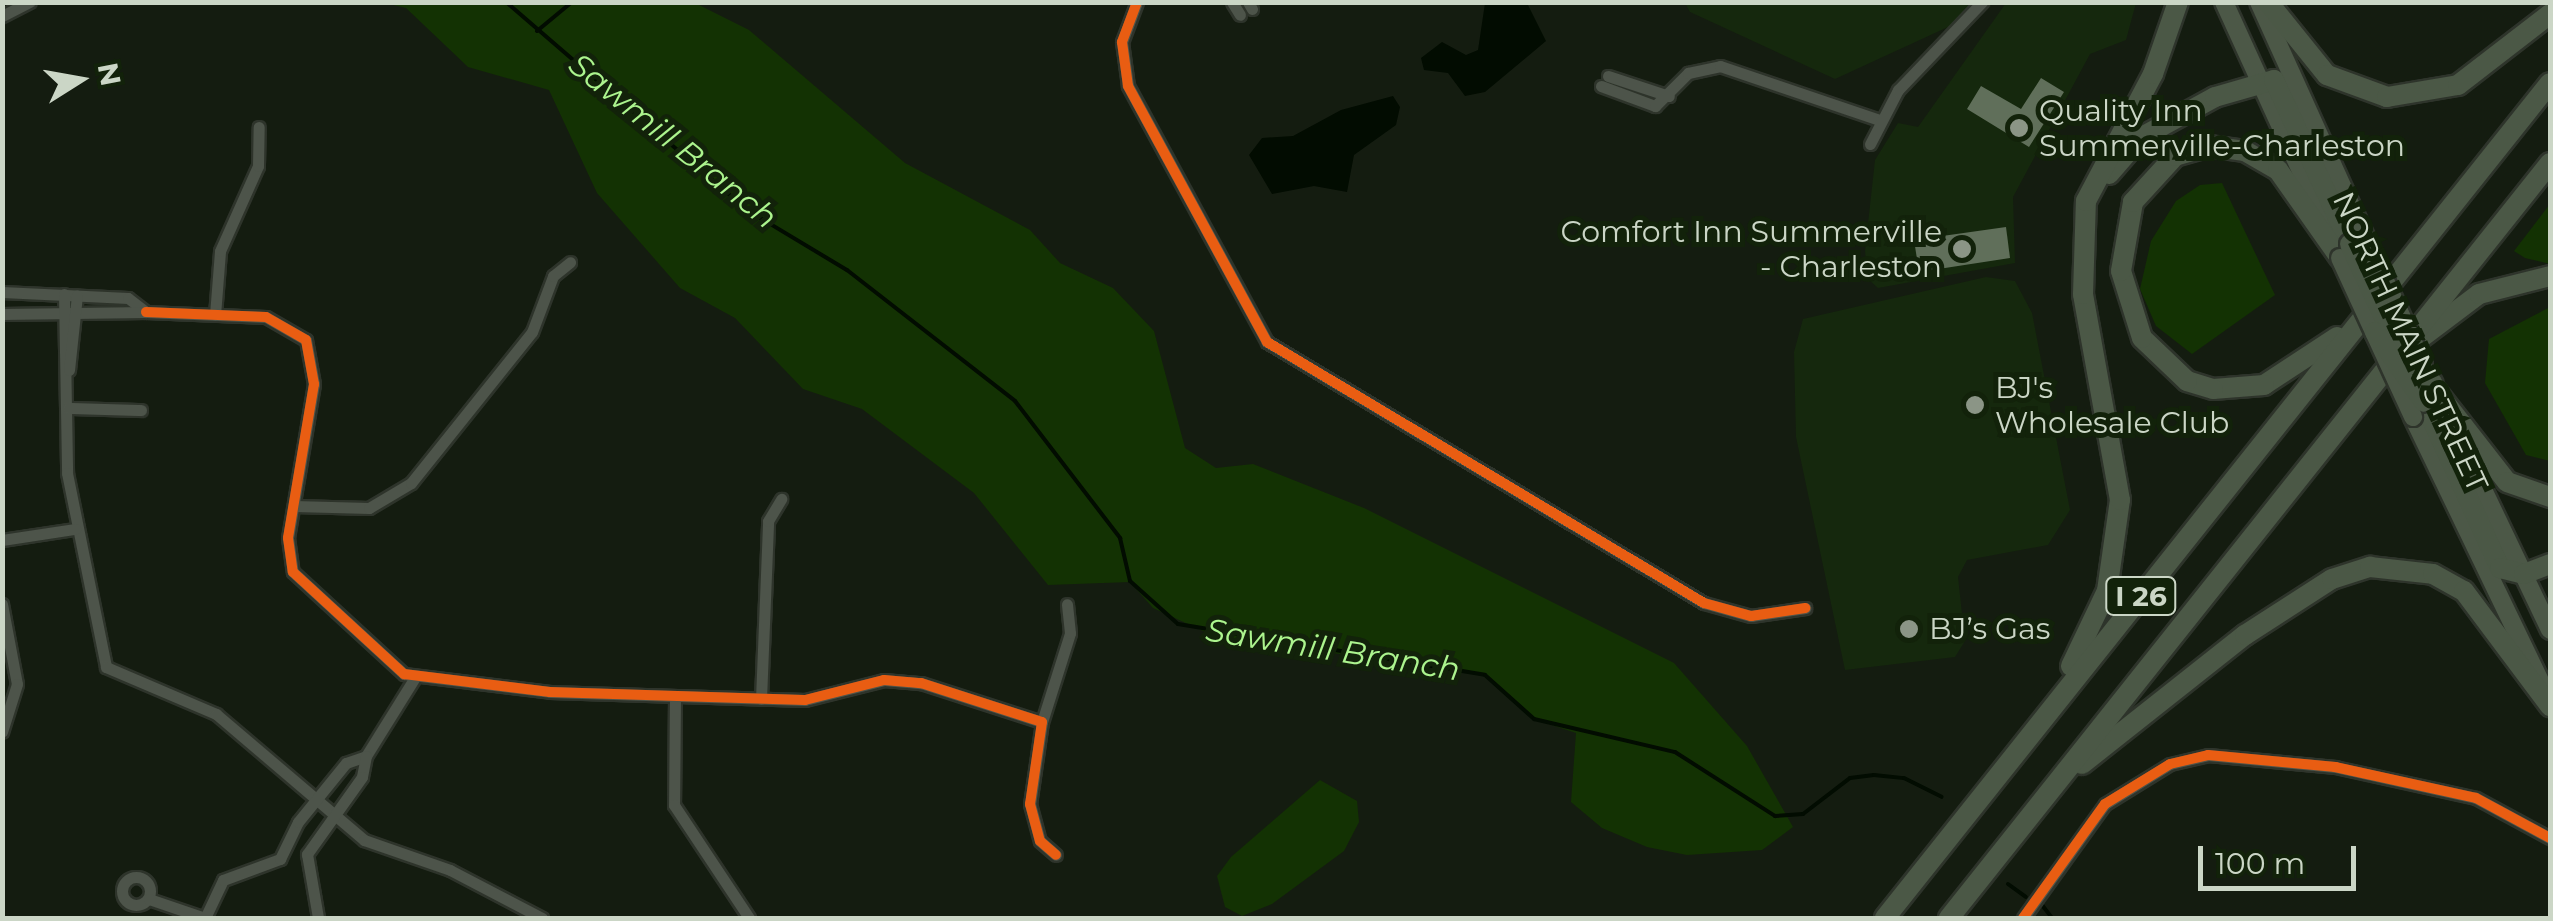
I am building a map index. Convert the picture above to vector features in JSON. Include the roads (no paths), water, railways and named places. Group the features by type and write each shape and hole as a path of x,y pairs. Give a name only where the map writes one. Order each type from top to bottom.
{"highway":[{"path":"2033,730 2090,634 2116,550 2118,482 2081,253 2086,200 2153,74 2178,2"},
{"path":"2268,2 2328,75 2387,97 2458,85 2550,14"},
{"path":"2081,253 2097,195 2140,138 2259,79 2274,80 2388,326 2426,398 2500,568 2524,574 2550,564"},
{"name":"I 26","path":"1885,918 2550,83"},
{"path":"2351,244 2278,170 2244,150 2209,146 2175,156 2133,202 2121,271 2135,322 2164,363 2187,381 2241,391 2300,368 2399,276"},
{"name":"I 26","path":"1949,918 2550,164"},
{"path":"2379,374 2479,294 2550,276"},
{"path":"2374,332 2426,398 2506,482 2550,497"},
{"path":"2046,794 2245,635 2332,579 2370,567 2433,574 2464,591 2550,705"}],"main road":[{"path":"2224,2 2259,79"},
{"name":"NORTH MAIN STREET","path":"2260,2 2351,244 2374,332"},
{"name":"NORTH MAIN STREET","path":"2426,398 2550,705"},
{"path":"2524,574 2550,630"}],"street":[{"path":"2,16 30,2"},
{"path":"1137,2 1122,42 1138,111 1280,354 1704,603 1751,616 1805,608"},
{"path":"1232,2 1247,9"},
{"path":"1870,144 1876,120 1982,2"},
{"path":"1605,81 1647,107 1669,96 1688,73 1720,66 1876,120"},
{"path":"215,314 220,250 258,166 259,127"},
{"path":"294,506 369,508 411,483 506,369 532,332 553,276 570,262"},
{"path":"2,292 128,298 146,312"},
{"path":"70,294 68,408 75,529 106,667 216,714 364,840 450,870 542,918"},
{"path":"2,314 146,312 282,321 311,351 314,384 288,553 302,586 414,679 761,699 817,699 900,680 1042,722"},
{"path":"68,408 142,410"},
{"path":"761,699 768,521 781,500"},
{"path":"2,540 75,529"},
{"path":"2,604 17,684 2,732"},
{"path":"1056,855 1040,842 1030,804 1042,722 1070,633 1067,604"},
{"path":"318,918 305,865 334,814 362,776 366,756 414,679"},
{"path":"675,696 674,806 748,918"},
{"path":"148,899 205,918 223,880 280,859 346,763 366,756"},
{"path":"2023,918 2105,804 2170,764 2208,756 2335,767 2438,789 2482,800 2550,838"}],"waterway":[{"name":"Sawmill Branch","path":"506,2 747,210 847,270 1015,401 1120,538 1130,581 1178,624 1485,675 1534,719 1675,752 1775,816 1803,814 1850,778 1874,775 1904,778 1942,797"},
{"path":"537,31 572,2"},
{"name":"Sawmill Branch","path":"2008,884 2026,897"},
{"name":"Sawmill Branch","path":"2042,905 2052,918"}],"place":[{"name":"Quality Inn Summerville-Charleston","path":"2019,128"},
{"name":"Comfort Inn Summerville - Charleston","path":"1962,249"},
{"name":"BJ's Wholesale Club","path":"1975,405"},
{"name":"BJ’s Gas","path":"1909,629"}]}
